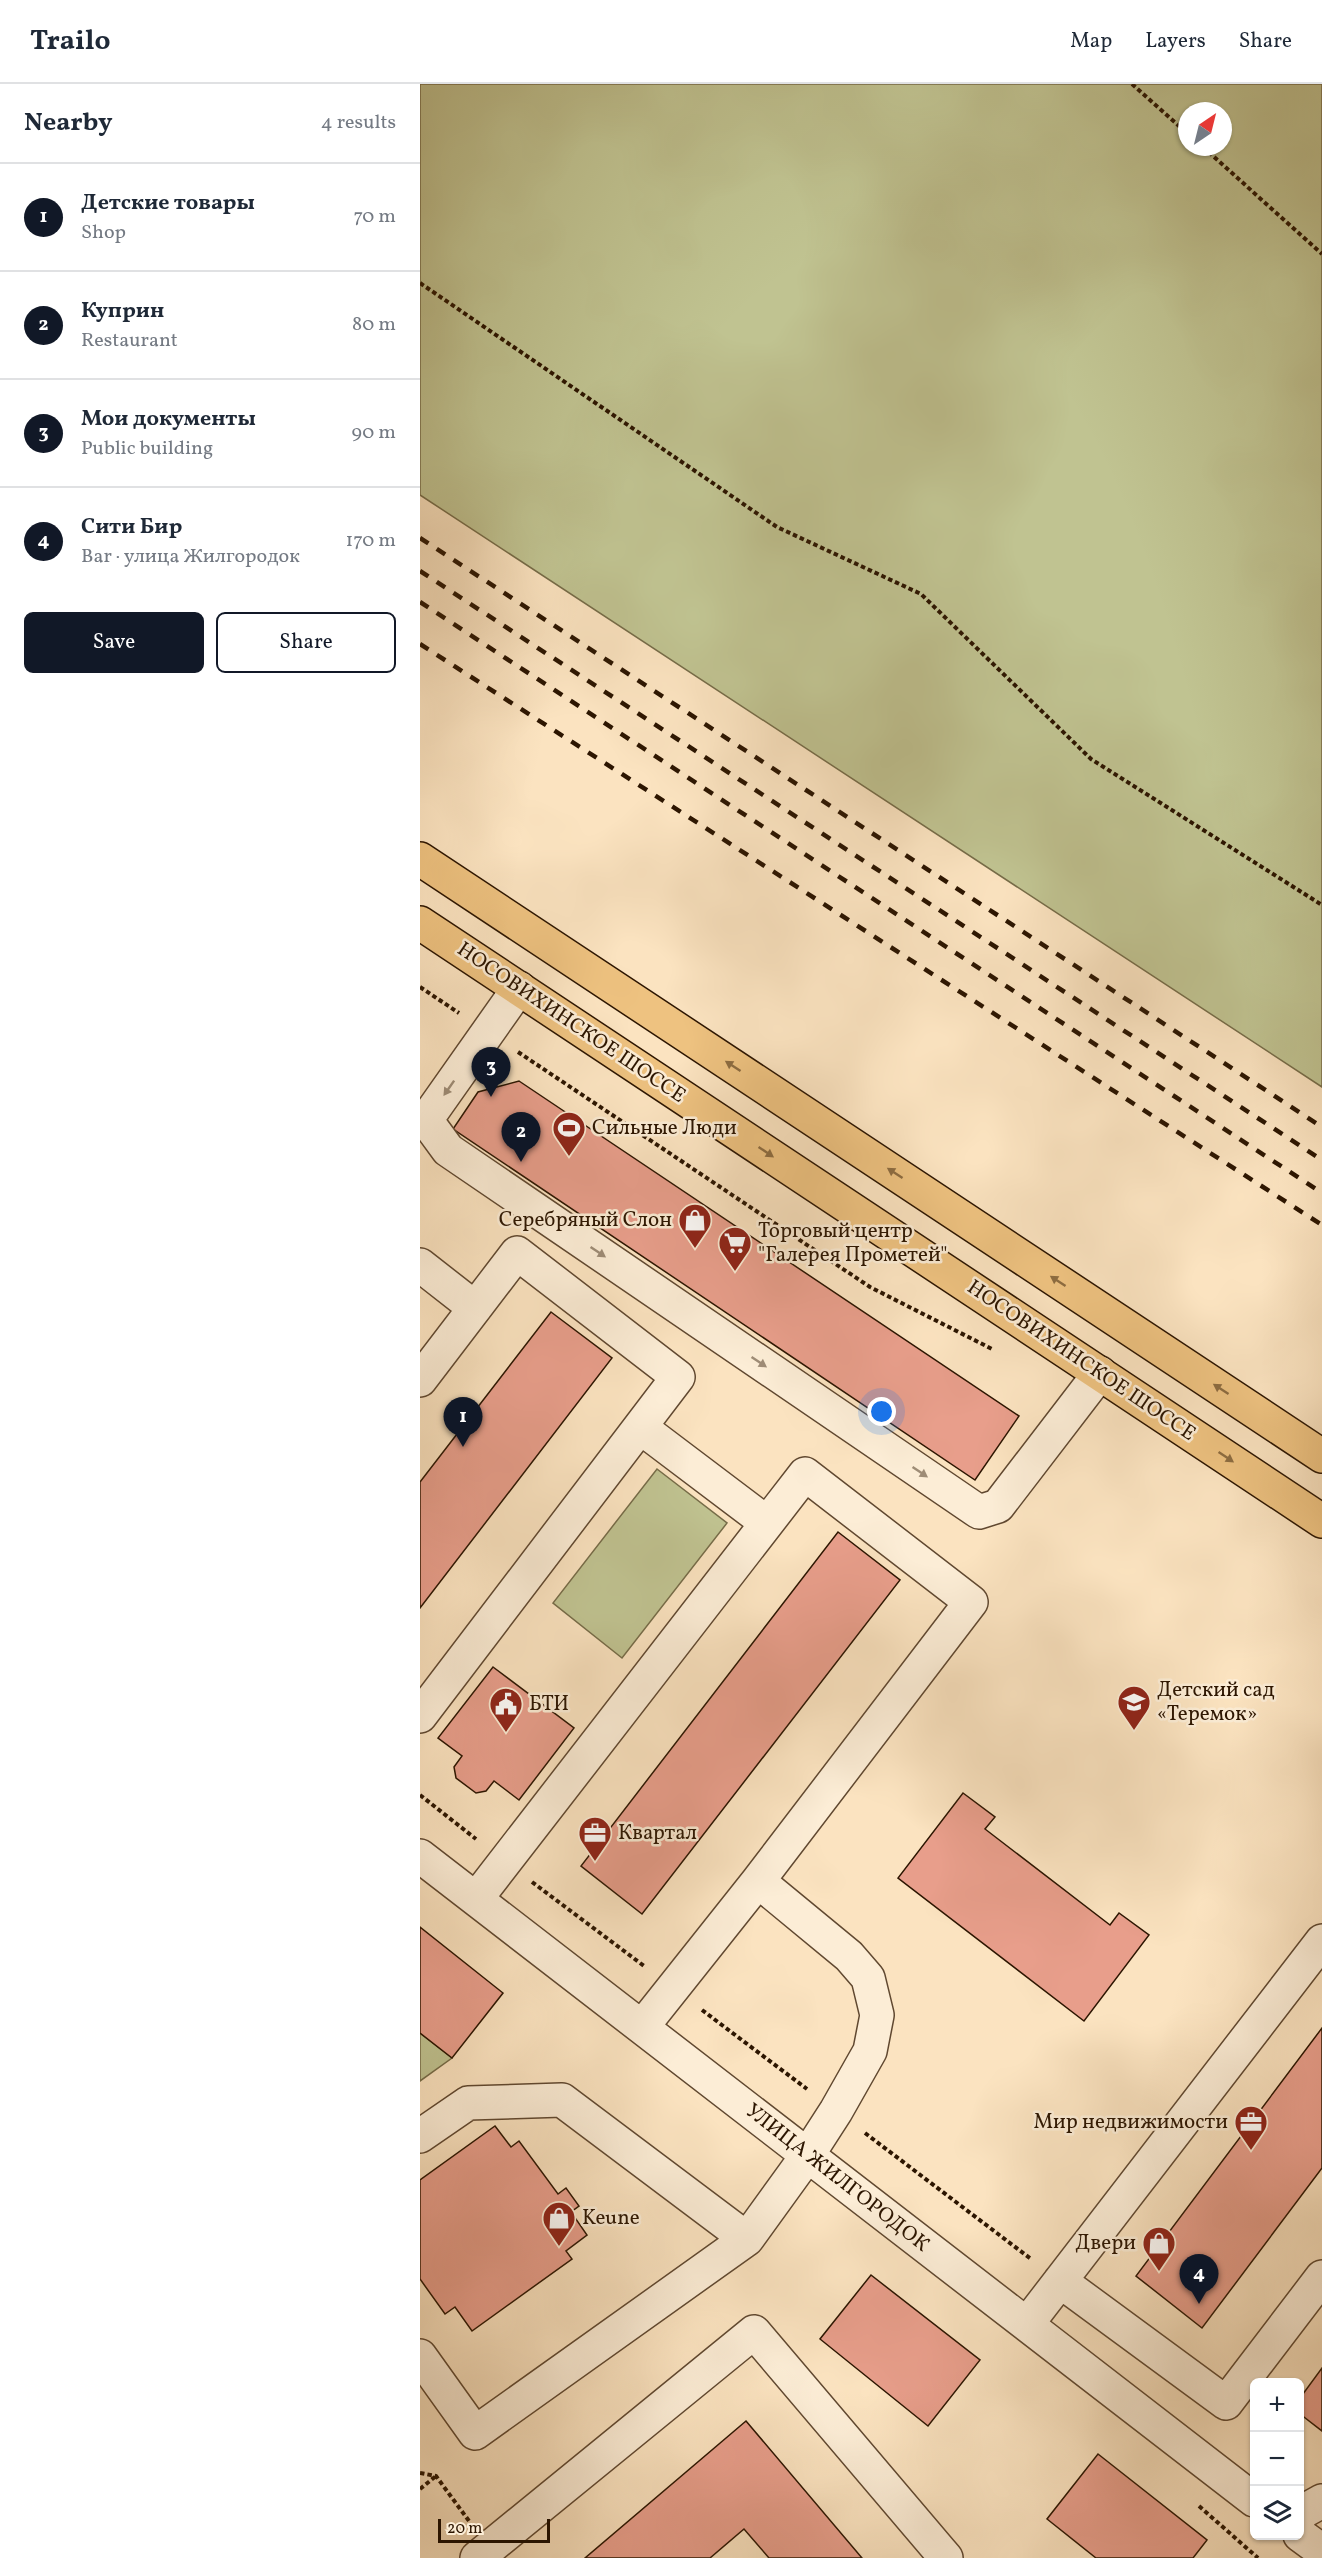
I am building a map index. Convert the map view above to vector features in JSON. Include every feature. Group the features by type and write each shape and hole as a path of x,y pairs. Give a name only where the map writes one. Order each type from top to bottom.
{"main road":[{"path":"420,859 1322,1456"},
{"name":"НОСОВИХИНСКОЕ ШОССЕ","path":"420,922 1322,1521"}],"street":[{"path":"519,988 426,1120 448,1150 979,1512 998,1506 1100,1373"},
{"path":"420,1380 517,1253 678,1377 420,1716"},
{"path":"420,1265 475,1308"},
{"path":"640,1427 767,1523"},
{"path":"476,1899 805,1474 971,1602 758,1881 642,2027"},
{"name":"УЛИЦА ЖИЛГОРОДОК","path":"420,1856 1250,2497"},
{"path":"420,2356 475,2433 747,2239 807,2156 870,2051 877,2015 868,1978 849,1956 758,1881"},
{"path":"1027,2324 1322,1941"},
{"path":"420,2136 468,2103 562,2100 747,2239"},
{"path":"1060,2281 1226,2403 1322,2277"},
{"path":"483,2553 754,2332 946,2558"},
{"path":"1304,2511 1322,2502"},
{"path":"1304,2539 1322,2552"}],"path":[{"path":"1132,84 1178,125"},
{"path":"1213,156 1322,254"},
{"path":"420,283 777,527 921,594 1091,759 1322,905"},
{"path":"420,987 870,1287 998,1352"},
{"path":"420,1796 1060,2281"},
{"path":"420,2473 436,2476 483,2553"},
{"path":"420,2489 436,2476"}],"green space":[{"path":"420,84 1322,84 1322,1087 420,495"},
{"path":"657,1469 727,1523 622,1658 553,1603"},
{"path":"420,2033 452,2058 420,2081"}],"building":[{"name":"Торговый центр \"Галерея Прометей\"","path":"519,1081 1019,1416 975,1480 453,1129 478,1092"},
{"path":"551,1312 612,1358 420,1608 420,1482"},
{"path":"838,1532 900,1580 642,1914 581,1866"},
{"name":"БТИ","path":"493,1667 574,1728 519,1800 494,1781 486,1791 476,1793 456,1778 454,1767 462,1756 438,1738"},
{"path":"963,1793 995,1817 985,1829 1110,1925 1119,1913 1149,1935 1084,2021 898,1878"},
{"path":"420,1927 503,1993 452,2058 420,2033"},
{"path":"1322,2028 1322,2168 1202,2328 1136,2276"},
{"path":"495,2126 511,2147 519,2141 558,2194 566,2188 579,2206 571,2212 587,2235 566,2251 572,2259 472,2331 455,2307 445,2314 420,2279 420,2180"},
{"path":"871,2275 980,2360 928,2426 820,2339"},
{"path":"1322,2368 1322,2431 1304,2417 1304,2393"},
{"path":"746,2421 862,2558 769,2558 744,2529 710,2558 585,2558"},
{"path":"1098,2454 1207,2540 1193,2558 1096,2558 1047,2519"}],"railway":[{"path":"420,538 1322,1127"},
{"path":"420,571 1322,1160"},
{"path":"420,602 1322,1193"},
{"path":"420,644 1322,1225"}],"place":[{"name":"Мои документы","path":"491,1097"},
{"name":"Сильные Люди","path":"569,1157"},
{"name":"Куприн","path":"521,1162"},
{"name":"Серебряный Слон","path":"695,1249"},
{"name":"Торговый центр \"Галерея Прометей\"","path":"735,1272"},
{"name":"Детские товары","path":"463,1447"},
{"name":"Детский сад «Теремок»","path":"1134,1731"},
{"name":"БТИ","path":"506,1733"},
{"name":"Квартал","path":"595,1862"},
{"name":"Мир недвижимости","path":"1251,2151"},
{"name":"Keune","path":"559,2247"},
{"name":"Двери","path":"1159,2272"},
{"name":"Сити Бир","path":"1199,2304"}]}
